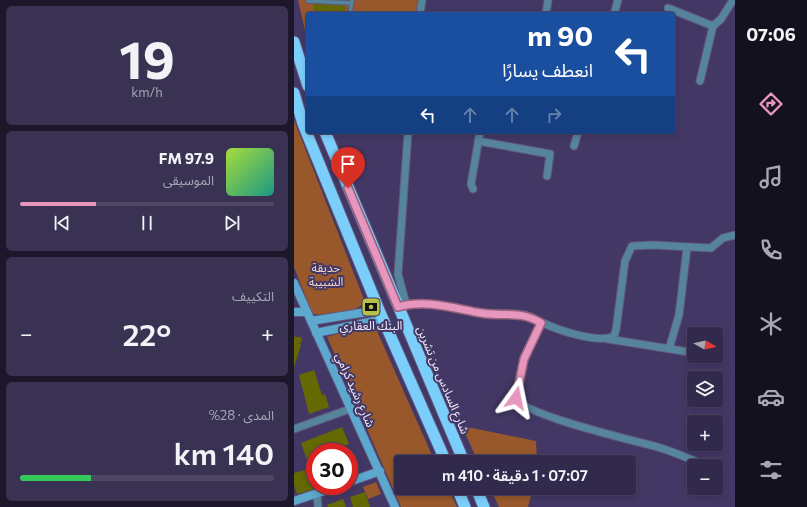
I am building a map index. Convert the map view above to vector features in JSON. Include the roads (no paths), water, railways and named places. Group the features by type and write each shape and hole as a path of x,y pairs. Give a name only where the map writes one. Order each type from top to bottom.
{"highway":[{"path":"294,42 302,61 306,78"},
{"path":"294,93 306,131"},
{"path":"307,134 382,315 443,455"},
{"name":"شارع السادس من تشرين","path":"326,134 402,306 461,455"},
{"path":"460,495 465,507"},
{"path":"479,495 484,507"}],"main road":[{"name":"شارع رشيد كرامي","path":"294,283 305,311 380,471 395,507"},
{"path":"294,308 305,311"},
{"path":"294,312 305,311"},
{"path":"310,321 382,315"},
{"path":"316,333 382,315"},
{"path":"358,479 380,471"},
{"path":"294,500 313,495"}],"street":[{"path":"420,12 422,0"},
{"path":"546,12 548,0"},
{"path":"615,12 618,0"},
{"path":"700,81 713,26 721,19 733,0"},
{"path":"668,8 713,26"},
{"path":"408,134 398,274 402,306 449,306 492,314 518,314 532,317 541,323 586,337 687,352"},
{"path":"473,189 471,184 480,134"},
{"path":"574,146 577,134"},
{"path":"478,141 550,154 547,176"},
{"path":"608,340 614,336 616,330 629,249 637,245 710,248 723,238 735,235"},
{"path":"669,349 679,315 687,248"},
{"path":"541,323 524,359 516,398 520,404 556,419 610,436 655,446 689,459"},
{"path":"294,429 350,409"},
{"path":"317,495 318,507"}],"lane":[{"path":"308,1 351,1 350,12"}],"place":[{"name":"البنك العقاري","path":"371,307"}],"park label":[{"name":"حديقة الشبيبة","path":"326,275"}]}
